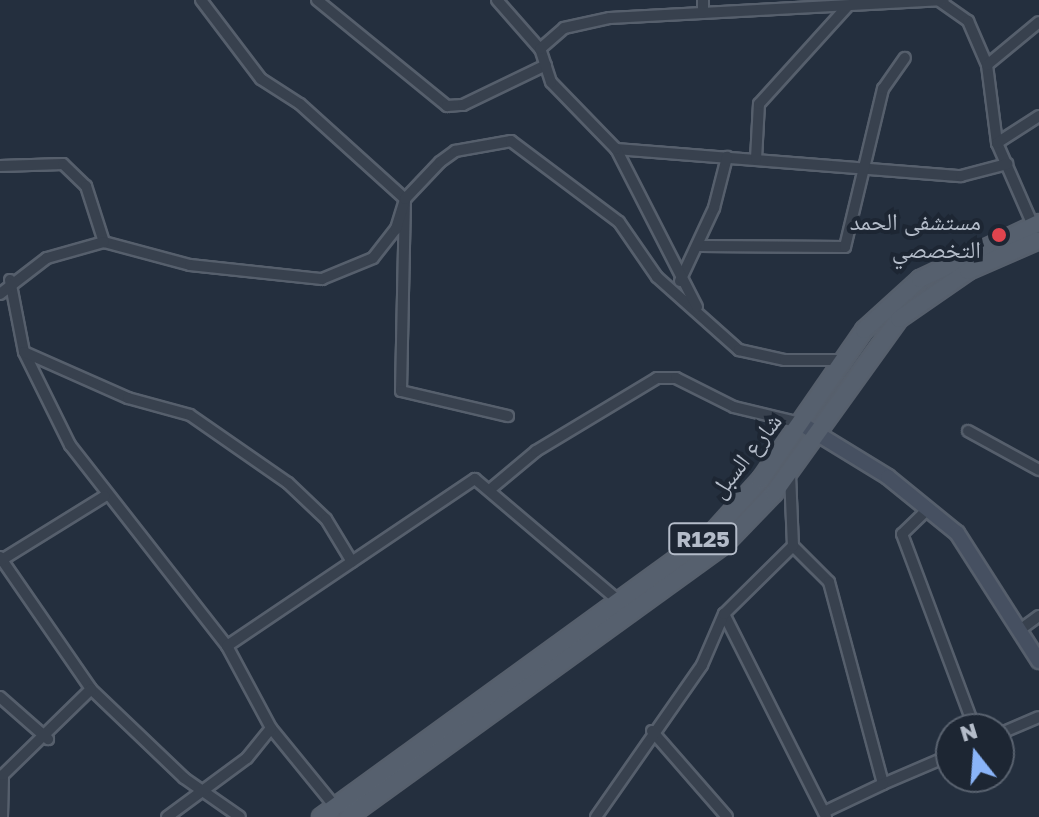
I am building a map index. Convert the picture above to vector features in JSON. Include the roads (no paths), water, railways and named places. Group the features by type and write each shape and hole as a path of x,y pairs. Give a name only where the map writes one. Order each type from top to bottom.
{"main road":[{"name":"شارع السبل","path":"337,814 714,531 800,423 843,360 920,279 1038,232"},
{"name":"شارع السبل","path":"337,814 724,545 792,466 899,319 968,271 1038,232"}],"street":[{"path":"201,0 261,79 300,104 405,199 401,391 508,416"},
{"path":"317,0 447,106 463,105 546,65"},
{"path":"497,0 540,49 551,82 616,149 680,281 705,319"},
{"path":"703,0 703,13"},
{"path":"540,49 564,28 703,13 941,0 968,21 987,65 997,143 1038,232"},
{"path":"756,159 759,104 848,6"},
{"path":"987,65 1039,22"},
{"path":"700,246 845,247 883,89 905,58"},
{"path":"997,143 1039,116"},
{"path":"0,294 10,280 47,258 104,242 190,265 322,279 373,258 396,229 405,199 455,151 511,141 619,222 657,277 739,350 785,360 843,360"},
{"path":"616,149 961,176 1007,164"},
{"path":"680,281 700,246 727,157"},
{"path":"0,166 63,164 86,186 104,242"},
{"path":"10,280 24,352 105,496 227,646 271,728 337,814"},
{"path":"24,352 128,398 190,415 288,483 326,519 352,562"},
{"path":"493,487 536,451 657,378 676,378 734,407 800,423 928,509 957,533 1039,661"},
{"path":"968,431 1039,470"},
{"path":"792,466 793,546 829,582 883,784"},
{"path":"227,646 475,479 493,487 620,602"},
{"path":"105,496 1,559 47,635 91,689 206,792 240,817"},
{"path":"928,509 902,534 969,713"},
{"path":"596,817 652,731 702,665 724,614 793,546"},
{"path":"724,614 825,815 883,784 935,762"},
{"path":"1021,629 1039,616"},
{"path":"2,817 3,775 48,739 91,689"},
{"path":"0,697 48,739"},
{"path":"1015,727 1039,717"},
{"path":"167,817 206,792 271,728"},
{"path":"652,731 727,817"}],"place":[{"name":"مستشفى الحمد التخصصي","path":"999,235"}]}
